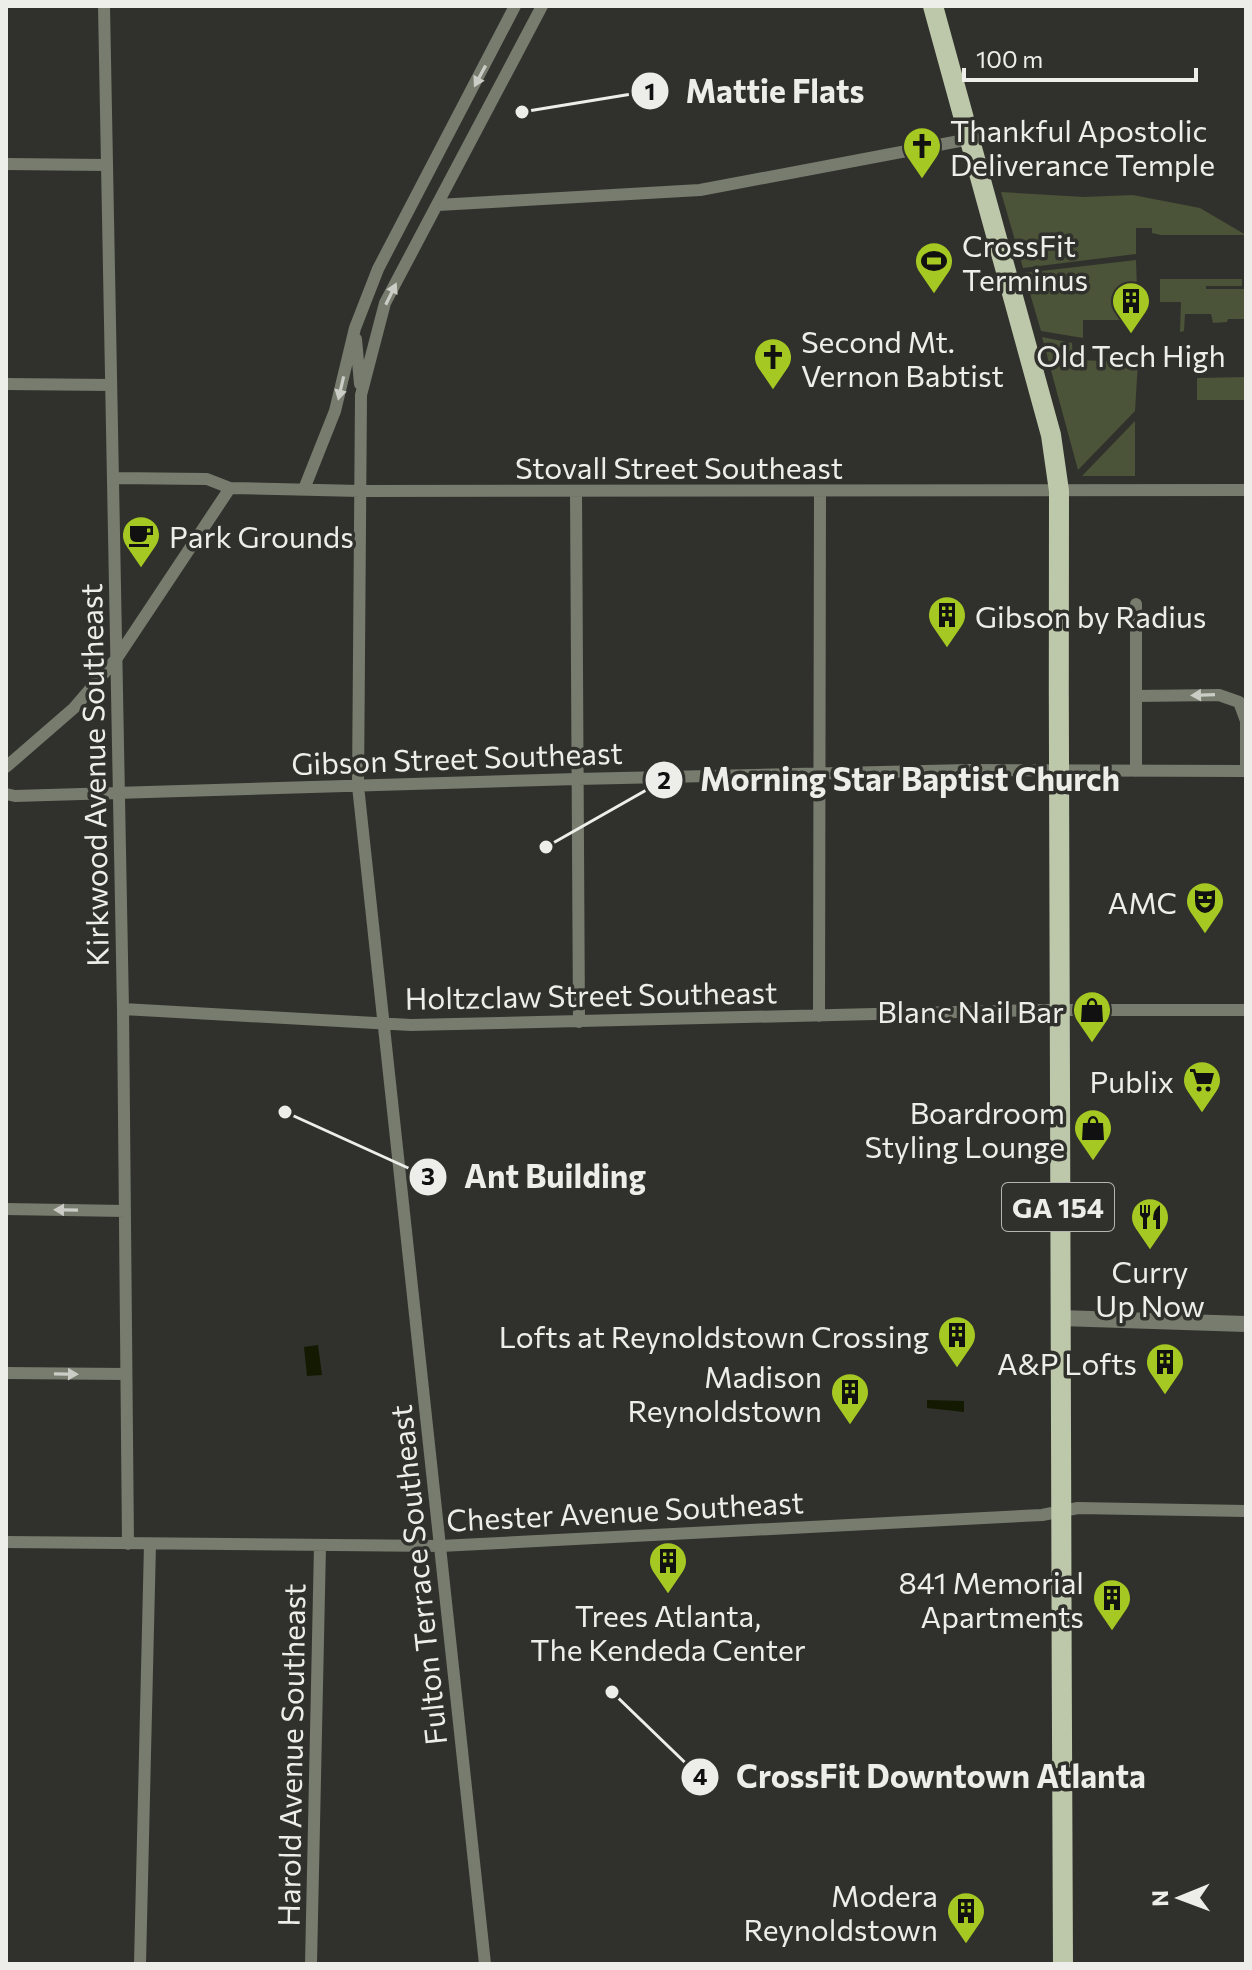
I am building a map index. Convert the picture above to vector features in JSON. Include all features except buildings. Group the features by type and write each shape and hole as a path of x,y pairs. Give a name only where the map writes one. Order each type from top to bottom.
{"main road":[{"name":"GA 154","path":"933,6 1051,435 1059,491 1063,1964"}],"street":[{"name":"Kirkwood Avenue Southeast","path":"104,6 123,1009 128,1544"},
{"path":"304,489 335,411 355,328 378,269 515,6"},
{"path":"361,395 385,303 542,6"},
{"path":"438,205 700,190 970,139"},
{"path":"6,164 106,165"},
{"path":"355,328 361,395"},
{"path":"6,384 111,385"},
{"name":"Fulton Terrace Southeast","path":"361,395 358,786 485,1964"},
{"name":"Stovall Street Southeast","path":"114,478 207,479 230,488 360,491 1246,490"},
{"path":"6,767 74,708 117,658 230,488"},
{"path":"576,492 579,1022"},
{"path":"819,1016 820,492"},
{"path":"1136,604 1136,771"},
{"path":"1136,696 1219,695 1239,702 1246,721 1246,770"},
{"name":"Gibson Street Southeast","path":"6,794 119,794 820,773 1246,770"},
{"name":"Holtzclaw Street Southeast","path":"123,1009 411,1025 1060,1010 1246,1010"},
{"path":"6,1209 125,1211"},
{"path":"1060,1318 1246,1324"},
{"path":"6,1373 126,1374"},
{"name":"Chester Avenue Southeast","path":"6,1542 440,1546 1028,1516 1078,1508 1246,1511"},
{"path":"140,1964 150,1544"},
{"name":"Harold Avenue Southeast","path":"311,1964 320,1546"}],"shaded area":[{"path":"1001,192 1084,197 1133,195 1200,208 1246,235 1161,235 1152,233 1152,228 1136,228 1136,254 1023,268"},
{"path":"1136,260 1138,320 1083,320 1083,338 1041,331 1024,273"},
{"path":"1160,279 1242,279 1242,286 1206,286 1206,289 1246,289 1246,319 1213,323 1211,314 1185,314 1184,331 1180,332 1181,302 1160,302"},
{"path":"1042,337 1072,343 1073,360 1138,362 1135,411 1078,470"},
{"path":"1246,377 1246,400 1197,400 1197,378"},
{"path":"1135,421 1135,476 1082,476"},
{"path":"318,1345 322,1375 307,1376 304,1347"},
{"path":"927,1400 964,1401 964,1412 927,1408"}],"place":[{"name":"Mattie Flats","path":"522,112"},
{"name":"Thankful Apostolic Deliverance Temple","path":"922,180"},
{"name":"CrossFit Terminus","path":"934,295"},
{"name":"Old Tech High","path":"1131,335"},
{"name":"Second Mt. Vernon Babtist","path":"773,391"},
{"name":"Park Grounds","path":"141,569"},
{"name":"Gibson by Radius","path":"947,649"},
{"name":"Morning Star Baptist Church","path":"546,847"},
{"name":"AMC","path":"1205,935"},
{"name":"Blanc Nail Bar","path":"1092,1044"},
{"name":"Ant Building","path":"285,1112"},
{"name":"Publix","path":"1202,1114"},
{"name":"Boardroom Styling Lounge","path":"1093,1162"},
{"name":"Curry Up Now","path":"1150,1251"},
{"name":"Lofts at Reynoldstown Crossing","path":"957,1369"},
{"name":"A&P Lofts","path":"1165,1396"},
{"name":"Madison Reynoldstown","path":"850,1426"},
{"name":"Trees Atlanta, The Kendeda Center","path":"668,1595"},
{"name":"841 Memorial Apartments","path":"1112,1632"},
{"name":"CrossFit Downtown Atlanta","path":"612,1692"},
{"name":"Modera Reynoldstown","path":"966,1945"}]}
